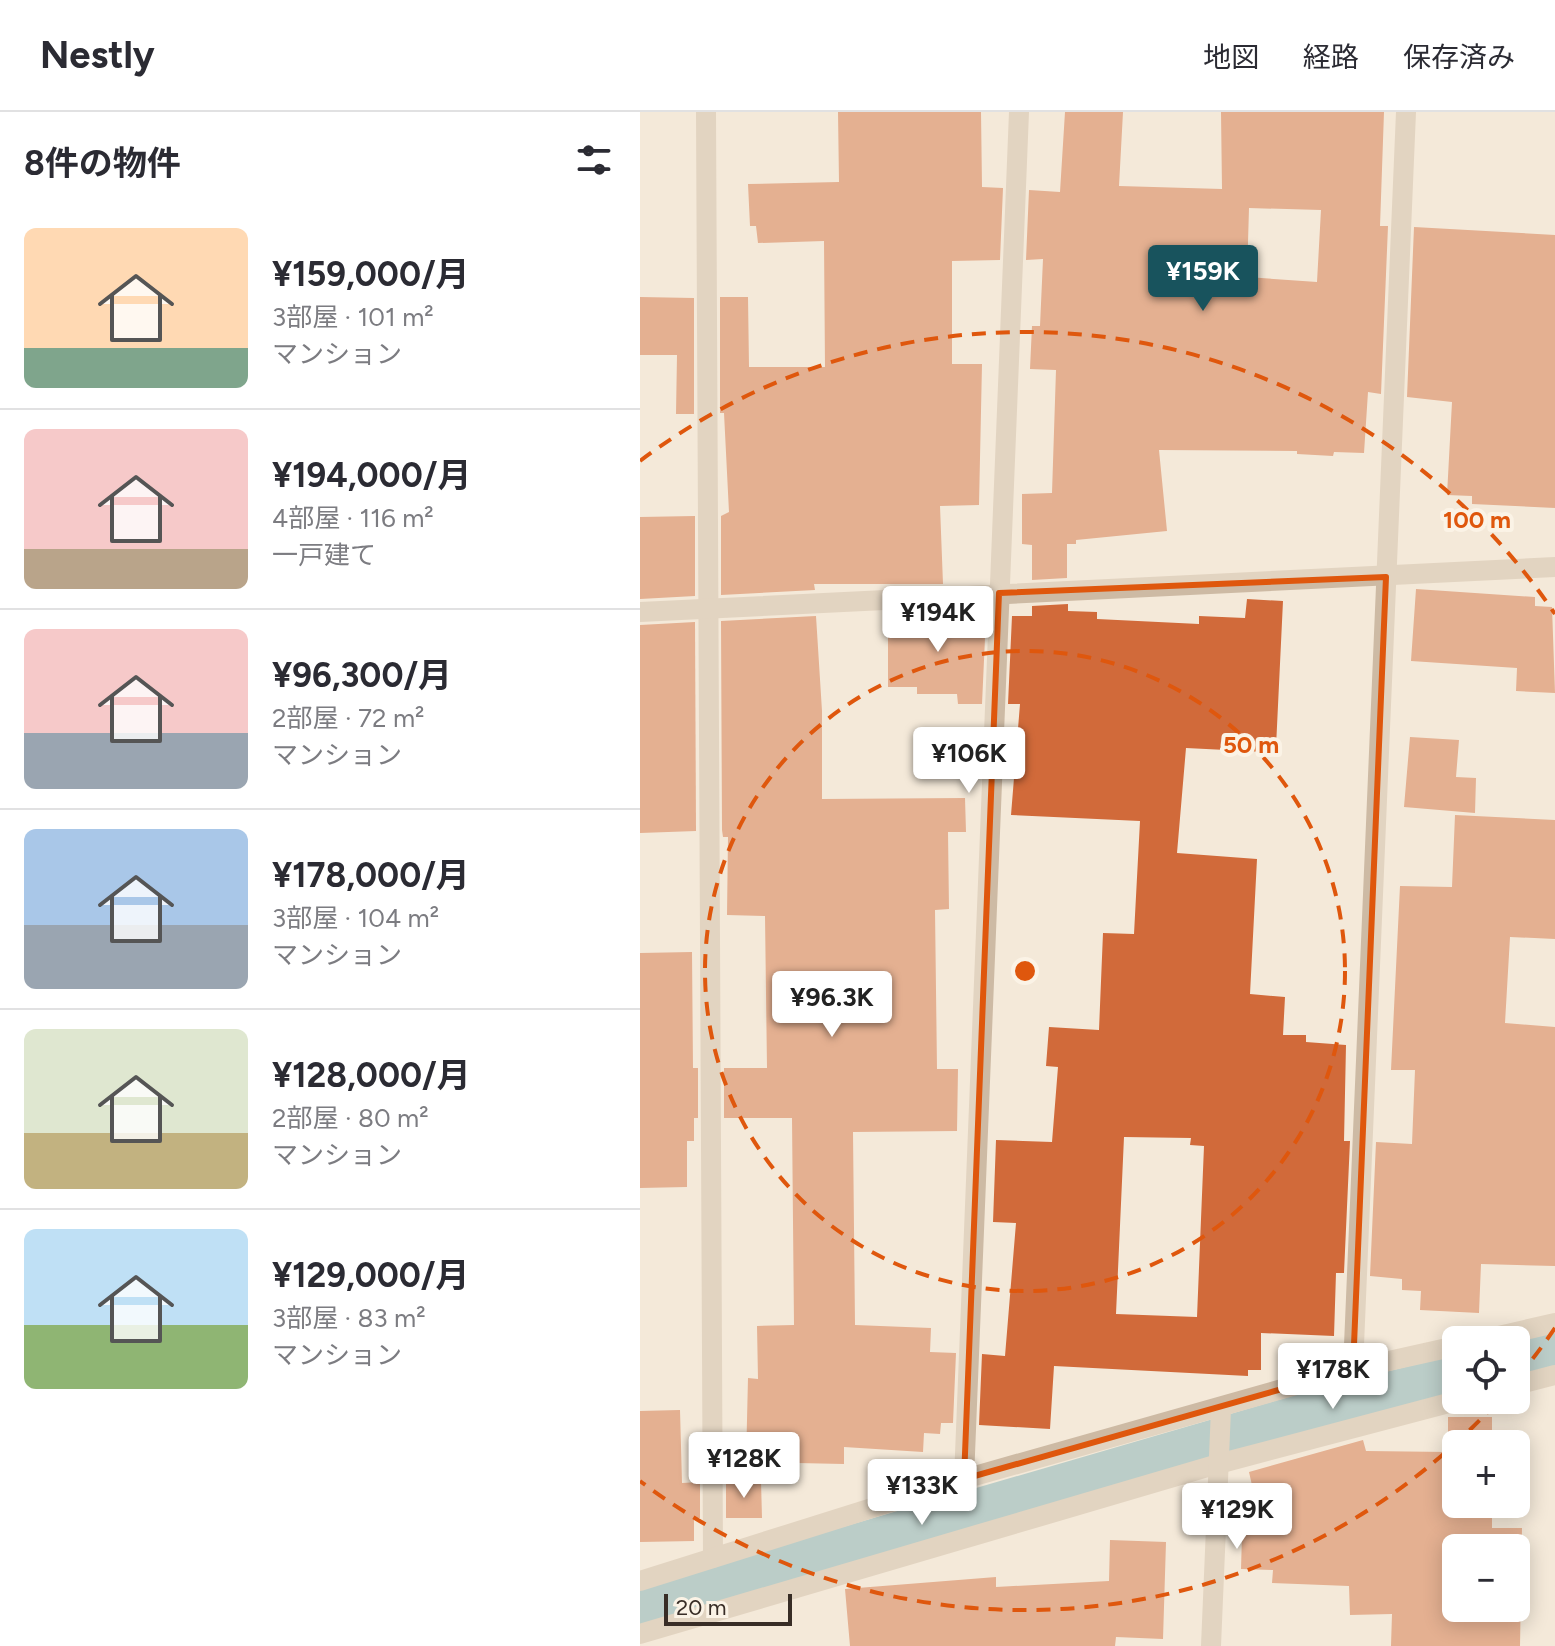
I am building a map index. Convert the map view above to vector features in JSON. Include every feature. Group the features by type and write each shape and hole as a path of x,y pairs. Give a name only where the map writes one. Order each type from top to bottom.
{"street":[{"path":"706,112 713,1558"},
{"path":"964,1479 1019,112"},
{"path":"1353,1369 1406,112"},
{"path":"640,612 1555,567"},
{"path":"1530,1329 1555,1323"},
{"path":"640,1581 964,1479 1220,1416 1353,1369 1442,1349"},
{"path":"1530,1381 1555,1375"},
{"path":"640,1634 1218,1458 1442,1404"},
{"path":"1211,1646 1220,1416"}],"highlighted area":[{"path":"1386,577 1353,1369 964,1479 999,593"}],"building":[{"path":"838,112 981,112 982,187 1003,188 1000,260 952,261 952,364 982,364 979,505 940,506 943,584 814,584 815,590 721,595 721,516 729,512 724,413 720,413 720,297 748,297 749,367 825,367 824,241 758,243 756,226 750,226 748,184 839,182"},
{"path":"1065,112 1123,112 1119,186 1222,189 1221,112 1384,112 1380,226 1388,226 1381,394 1368,392 1364,453 1334,452 1333,456 1297,454 1297,451 1159,450 1167,531 1076,540 1076,544 1067,544 1067,578 1032,580 1032,545 1022,544 1022,494 1052,493 1056,370 1030,369 1032,326 1040,326 1043,259 1026,260 1029,190 1060,192","holes":["1249,208 1321,210 1317,282 1247,277"]},
{"path":"1414,227 1555,235 1555,508 1472,504 1472,496 1447,495 1452,402 1407,397"},
{"path":"640,297 694,298 694,414 676,414 677,355 640,355"},
{"path":"695,516 695,596 640,599 640,517"},
{"path":"1416,589 1535,597 1535,606 1552,607 1555,693 1516,691 1517,668 1411,661"},
{"path":"1247,599 1283,601 1276,747 1266,746 1266,752 1186,748 1177,853 1257,859 1250,994 1285,997 1283,1035 1306,1035 1306,1042 1346,1045 1344,1141 1350,1141 1344,1273 1336,1273 1334,1336 1261,1333 1261,1370 1248,1370 1248,1376 1054,1366 1050,1429 979,1425 982,1354 1005,1356 1016,1223 993,1222 996,1140 1052,1142 1058,1067 1046,1066 1049,1027 1099,1030 1103,933 1134,934 1140,821 1011,815 1020,704 1008,704 1012,616 1032,616 1032,606 1068,604 1068,611 1097,612 1097,619 1199,624 1199,616 1245,618","holes":["1124,1137 1191,1138 1190,1145 1204,1146 1197,1317 1116,1314"]},
{"path":"944,610 944,615 986,616 982,704 958,704 957,694 917,694 917,687 888,687 888,613"},
{"path":"816,616 822,711 822,799 965,798 966,832 948,832 949,909 935,910 937,1069 958,1069 957,1131 853,1132 855,1325 931,1328 930,1352 956,1353 953,1423 941,1423 940,1434 924,1433 923,1452 844,1447 844,1464 746,1462 748,1378 758,1379 757,1326 794,1325 792,1118 724,1118 724,1068 767,1068 765,916 727,915 728,837 723,837 722,830 721,621"},
{"path":"695,622 696,831 640,833 640,625"},
{"path":"1410,737 1459,740 1456,777 1476,778 1475,813 1404,807"},
{"path":"1455,815 1555,820 1555,939 1510,937 1505,1023 1555,1027 1555,1266 1481,1264 1479,1313 1420,1310 1421,1291 1402,1290 1402,1279 1370,1276 1376,1142 1412,1144 1415,1070 1391,1070 1400,886 1452,887"},
{"path":"692,952 693,1068 698,1068 698,1118 694,1118 694,1141 687,1141 687,1187 640,1188 640,953"},
{"path":"680,1410 682,1483 700,1482 700,1518 694,1518 694,1541 640,1542 640,1411"},
{"path":"1448,1417 1492,1417 1492,1430 1448,1430"},
{"path":"1363,1440 1366,1451 1442,1452 1442,1518 1492,1518 1492,1528 1522,1528 1522,1534 1442,1534 1442,1622 1520,1622 1520,1646 1391,1646 1392,1614 1350,1615 1349,1586 1272,1583 1273,1570 1241,1569 1243,1502 1256,1503 1249,1472"},
{"path":"761,1481 762,1518 726,1518 726,1482"},
{"path":"1110,1540 1166,1542 1163,1639 1116,1637 1115,1646 850,1646 845,1589 996,1577 996,1587 1109,1581"}],"waterway":[{"path":"1530,1359 1555,1353"},
{"path":"640,1609 1319,1411 1442,1380"}]}
